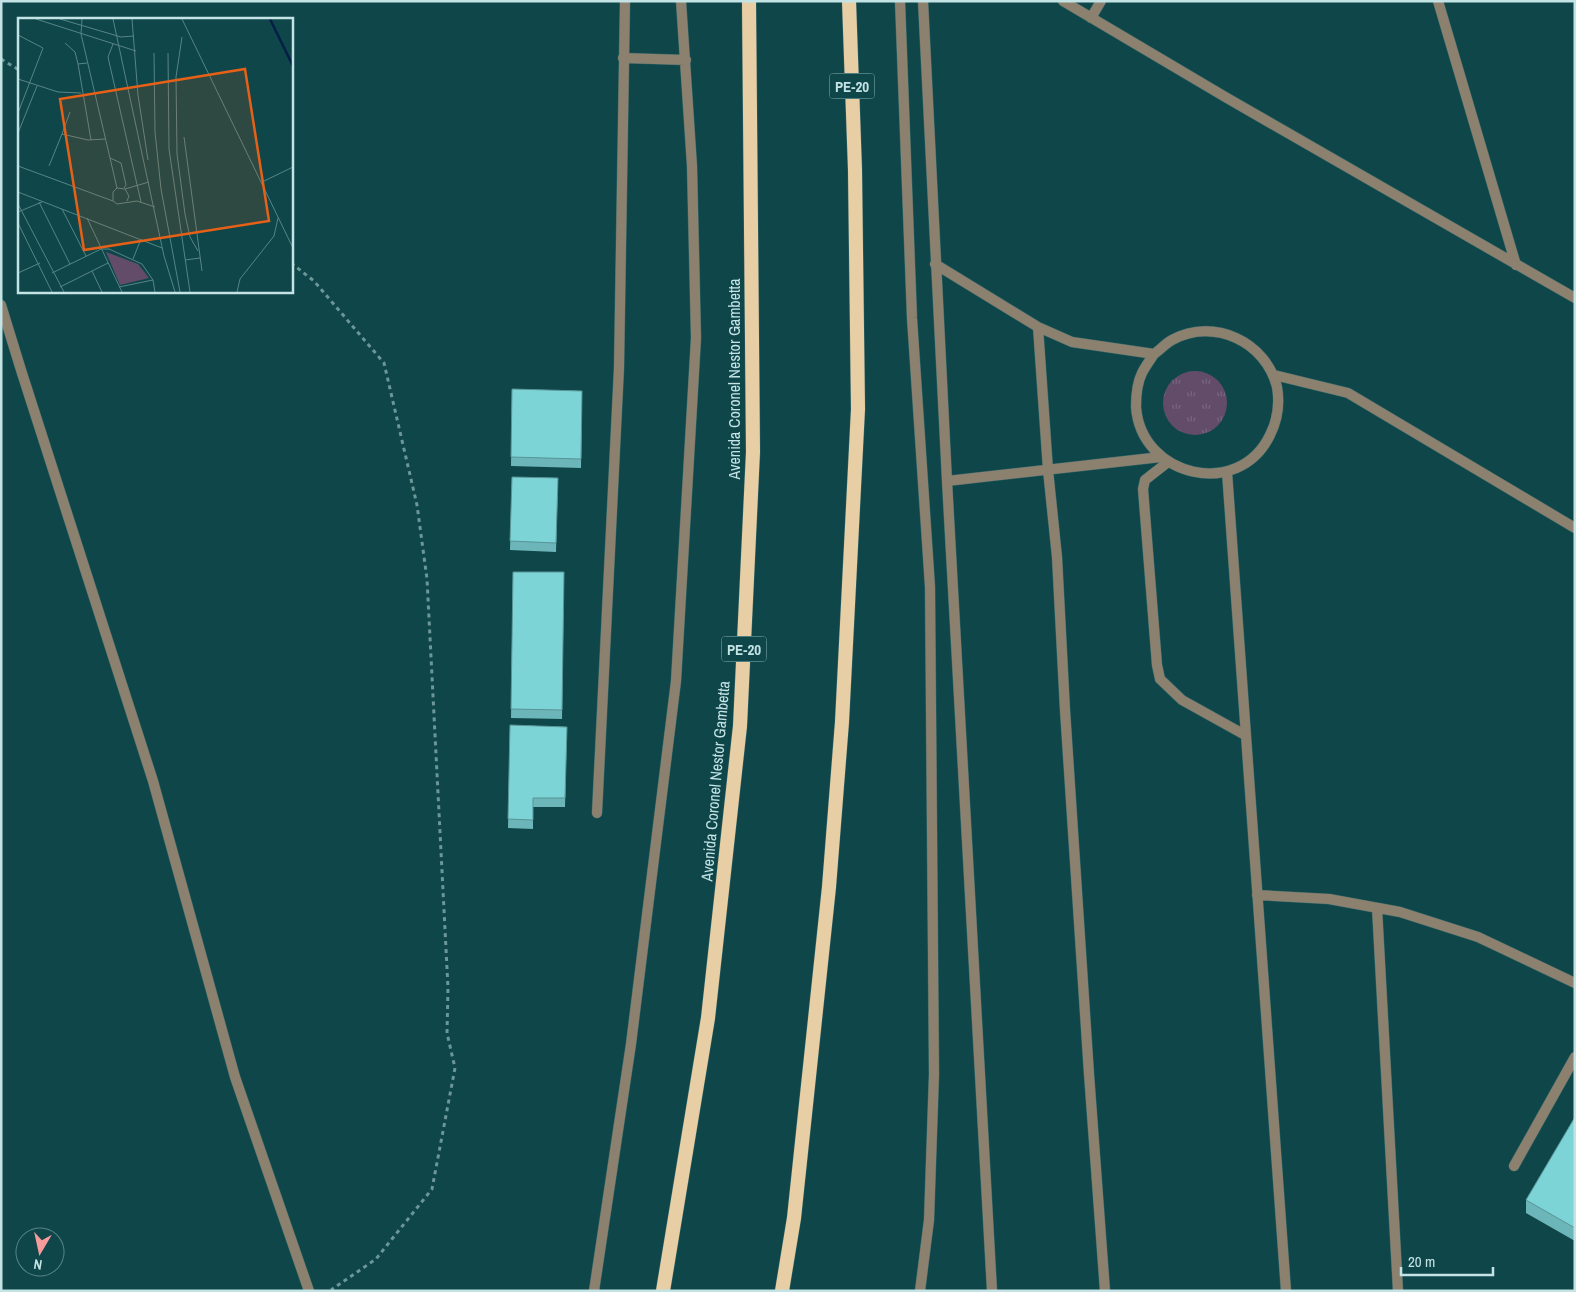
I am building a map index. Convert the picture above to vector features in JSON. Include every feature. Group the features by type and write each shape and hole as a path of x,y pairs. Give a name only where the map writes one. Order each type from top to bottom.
{"highway":[{"name":"Avenida Coronel Nestor Gambetta","path":"663,1291 708,1018 740,726 753,452 749,1"},
{"name":"PE-20","path":"782,1291 794,1218 828,897 842,722 858,409 849,1"}],"street":[{"path":"597,813 619,368 625,1"},
{"path":"594,1291 631,1044 676,681 696,338 692,166 681,1"},
{"path":"900,1 912,318 930,587 934,1074 929,1220 920,1291"},
{"path":"923,1 935,264 992,1291"},
{"path":"1063,1 1575,298"},
{"path":"1091,18 1102,1"},
{"path":"1438,1 1516,265"},
{"path":"623,58 686,60"},
{"path":"935,264 1038,327 1072,342 1154,354"},
{"path":"1,305 5,335 153,781 235,1077 308,1291"},
{"path":"1038,327 1048,470 1057,557 1065,710 1105,1291"},
{"path":"1194,332 1218,332 1241,339 1260,354 1274,375 1279,398 1276,422 1266,444 1249,461 1227,472 1203,474 1181,469 1164,459 1146,440 1137,418 1136,395 1142,374 1154,354 1172,340 1194,332"},
{"path":"1274,375 1348,393 1575,528"},
{"path":"947,481 1164,459"},
{"path":"1164,459 1145,480 1143,489 1157,666 1160,679 1182,700 1245,735"},
{"path":"1227,472 1286,1291"},
{"path":"1257,895 1329,899 1400,912 1478,937 1575,983"},
{"path":"1377,908 1398,1291"},
{"path":"1514,1166 1575,1057"}],"path":[{"path":"1,59 18,69"},
{"path":"292,264 314,281 384,363 417,505 427,579 448,988 447,1034 455,1068 432,1189 376,1259 330,1291"}],"green space":[{"path":"1189,371 1201,371 1218,380 1225,391 1227,403 1225,415 1218,426 1201,435 1189,435 1177,430 1168,421 1163,409 1163,397 1168,385 1177,376"}],"building":[{"path":"512,389 582,391 581,459 511,457"},
{"path":"512,477 558,478 556,543 510,541"},
{"path":"513,572 564,572 562,710 511,709"},
{"path":"510,725 567,727 565,798 533,798 533,820 508,819"},
{"path":"1575,1117 1575,1228 1526,1200"}]}
